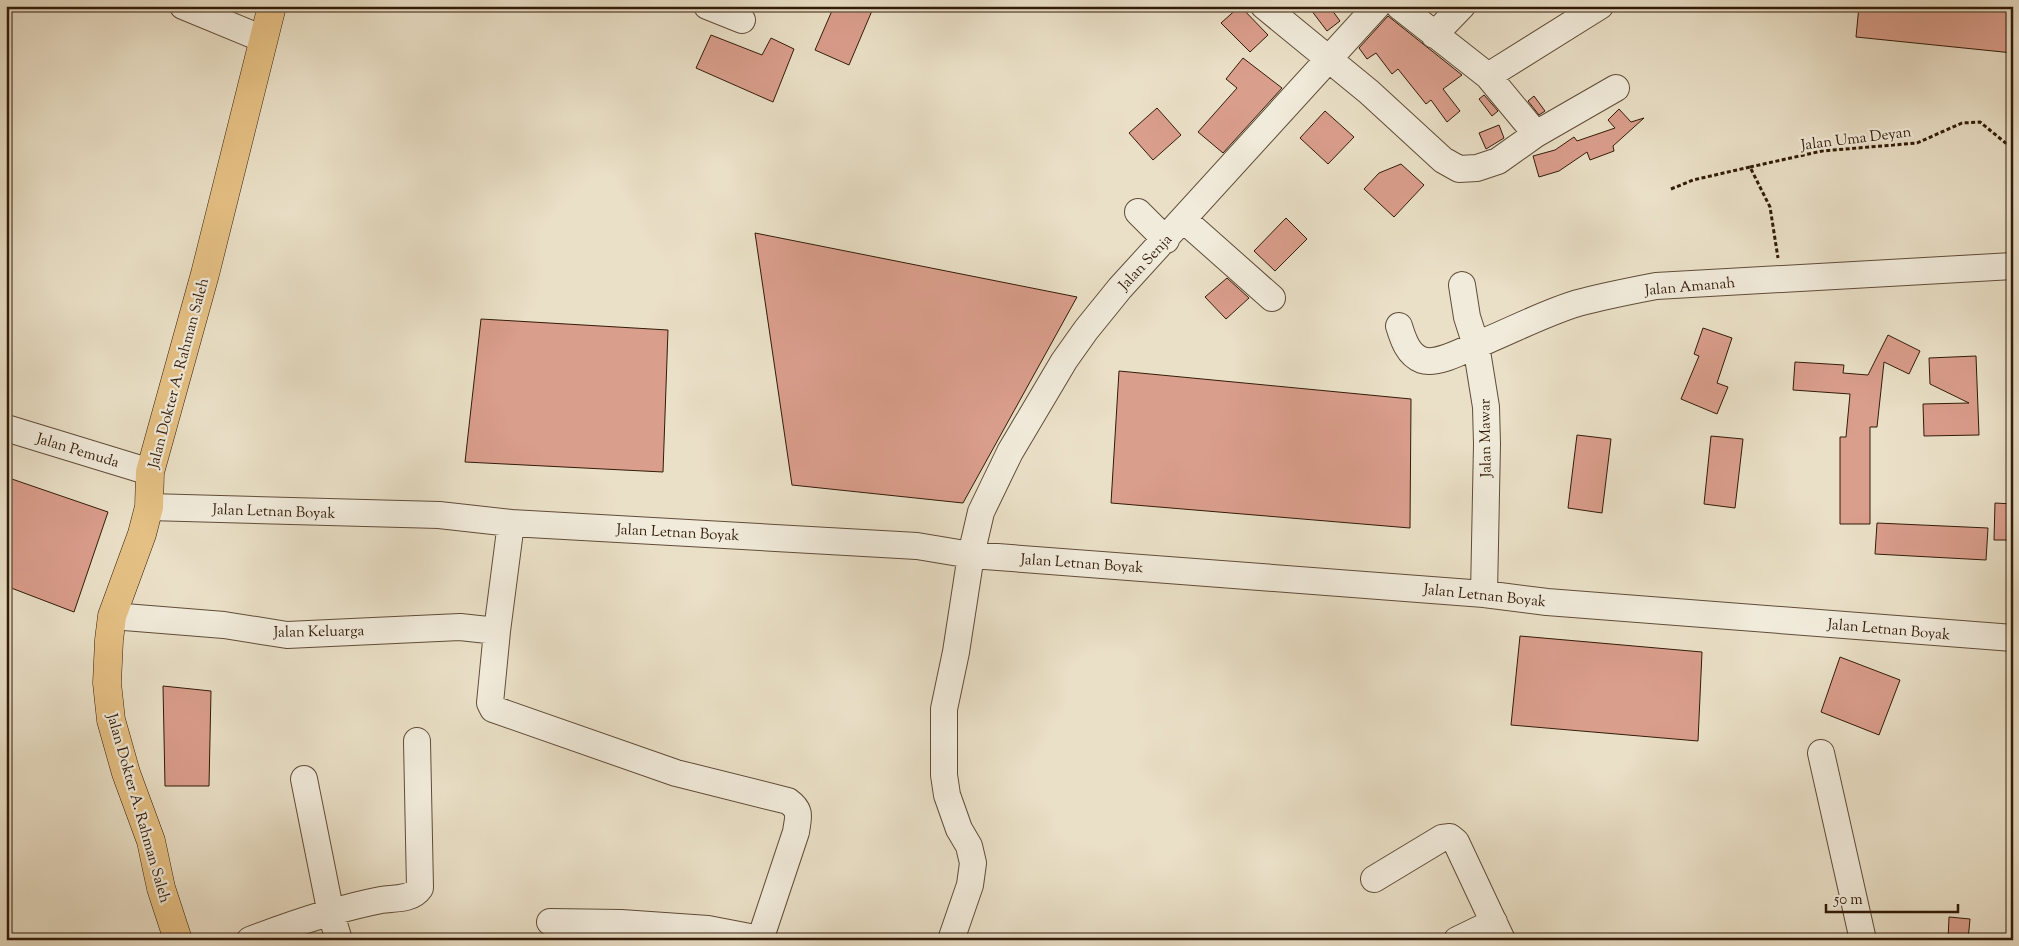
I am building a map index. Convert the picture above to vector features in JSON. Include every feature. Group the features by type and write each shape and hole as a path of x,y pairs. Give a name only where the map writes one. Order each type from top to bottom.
{"main road":[{"name":"Jalan Dokter A. Rahman Saleh","path":"178,940 161,888 151,841 126,773 111,720 107,683 108,640 112,616 150,507 150,472 205,274 272,6"}],"street":[{"path":"183,6 263,39"},
{"path":"707,6 742,20"},
{"path":"1264,6 1369,92 1443,160 1459,169 1477,168 1498,161 1536,134 1616,88"},
{"name":"Jalan Senja","path":"951,940 970,885 973,864 969,846 959,829 947,795 944,775 944,709 956,652 971,555 981,512 994,481 1064,361 1086,330 1120,288 1166,240 1377,6"},
{"path":"1398,6 1488,76 1536,134"},
{"path":"1434,35 1462,6"},
{"path":"1488,76 1600,6"},
{"path":"1138,212 1166,240"},
{"path":"1184,220 1272,298"},
{"name":"Jalan Amanah","path":"1399,326 1406,346 1423,361 1443,358 1576,304 1656,286 2013,266"},
{"name":"Jalan Mawar","path":"1462,285 1467,317 1476,345 1486,407 1484,594"},
{"name":"Jalan Pemuda","path":"6,428 150,472"},
{"name":"Jalan Letnan Boyak","path":"150,507 439,516 511,523 917,546 971,555 1484,594 1547,602 2013,638"},
{"path":"511,523 490,703 493,709 676,773 788,801 795,806 799,814 796,832 760,939 708,929 621,923 550,922"},
{"name":"Jalan Keluarga","path":"112,616 224,626 287,634 460,627 497,631"},
{"path":"250,940 380,900 410,896 417,893 420,888 417,741"},
{"path":"1821,752 1864,940"},
{"path":"304,779 331,914 339,940"},
{"path":"1374,879 1442,838 1450,837 1456,842 1498,931 1457,940"}],"path":[{"name":"Jalan Uma Deyan","path":"1671,189 1693,180 1822,152 1917,143 1962,123 1970,122 1980,122 2013,149"},
{"path":"1750,167 1770,207 1781,278"}],"building":[{"path":"834,6 874,6 849,65 815,50"},
{"path":"1240,6 1268,35 1250,52 1221,23"},
{"path":"1308,6 1329,6 1340,21 1327,31"},
{"path":"1859,6 2013,6 2013,53 1856,37"},
{"path":"1388,16 1462,75 1443,89 1460,111 1447,122 1431,100 1426,104 1398,69 1392,74 1376,53 1367,59 1359,48"},
{"path":"711,35 762,55 771,38 794,49 773,102 696,68"},
{"path":"1243,58 1282,88 1223,153 1198,132 1237,88 1226,79"},
{"path":"1484,95 1498,111 1492,116 1479,99"},
{"path":"1534,96 1545,111 1539,115 1528,101"},
{"path":"1157,108 1181,135 1153,160 1129,133"},
{"path":"1619,109 1631,122 1644,118 1613,146 1614,151 1590,160 1587,152 1559,171 1539,177 1533,156 1555,150 1574,137 1577,141 1615,128 1608,120"},
{"path":"1325,111 1354,137 1328,164 1300,138"},
{"path":"1499,125 1504,138 1486,149 1479,133"},
{"path":"1401,164 1424,185 1394,217 1364,189 1379,173"},
{"path":"1286,218 1307,239 1275,271 1254,251"},
{"path":"755,233 1077,297 963,503 792,485"},
{"path":"1227,278 1249,298 1226,319 1205,297"},
{"path":"481,319 668,330 663,472 465,462"},
{"path":"1703,328 1732,338 1717,383 1728,387 1717,414 1681,399 1699,356 1694,354"},
{"path":"1888,335 1920,351 1909,374 1884,362 1877,427 1870,427 1870,524 1840,524 1840,437 1846,437 1850,394 1793,390 1795,362 1844,365 1843,373 1868,375"},
{"path":"1976,356 1979,435 1924,436 1923,404 1969,403 1930,384 1929,358"},
{"path":"1119,371 1411,399 1410,528 1111,503"},
{"path":"1577,435 1611,439 1602,513 1568,508"},
{"path":"1711,436 1743,439 1735,508 1704,504"},
{"path":"6,477 108,512 74,612 6,586"},
{"path":"1995,503 2013,504 2013,540 1994,540"},
{"path":"1877,523 1988,528 1986,560 1875,554"},
{"path":"1520,636 1702,652 1698,741 1511,725"},
{"path":"1840,657 1900,680 1879,735 1821,712"},
{"path":"163,686 211,691 209,786 165,786"},
{"path":"1949,917 1970,919 1968,940 1948,940"}]}
